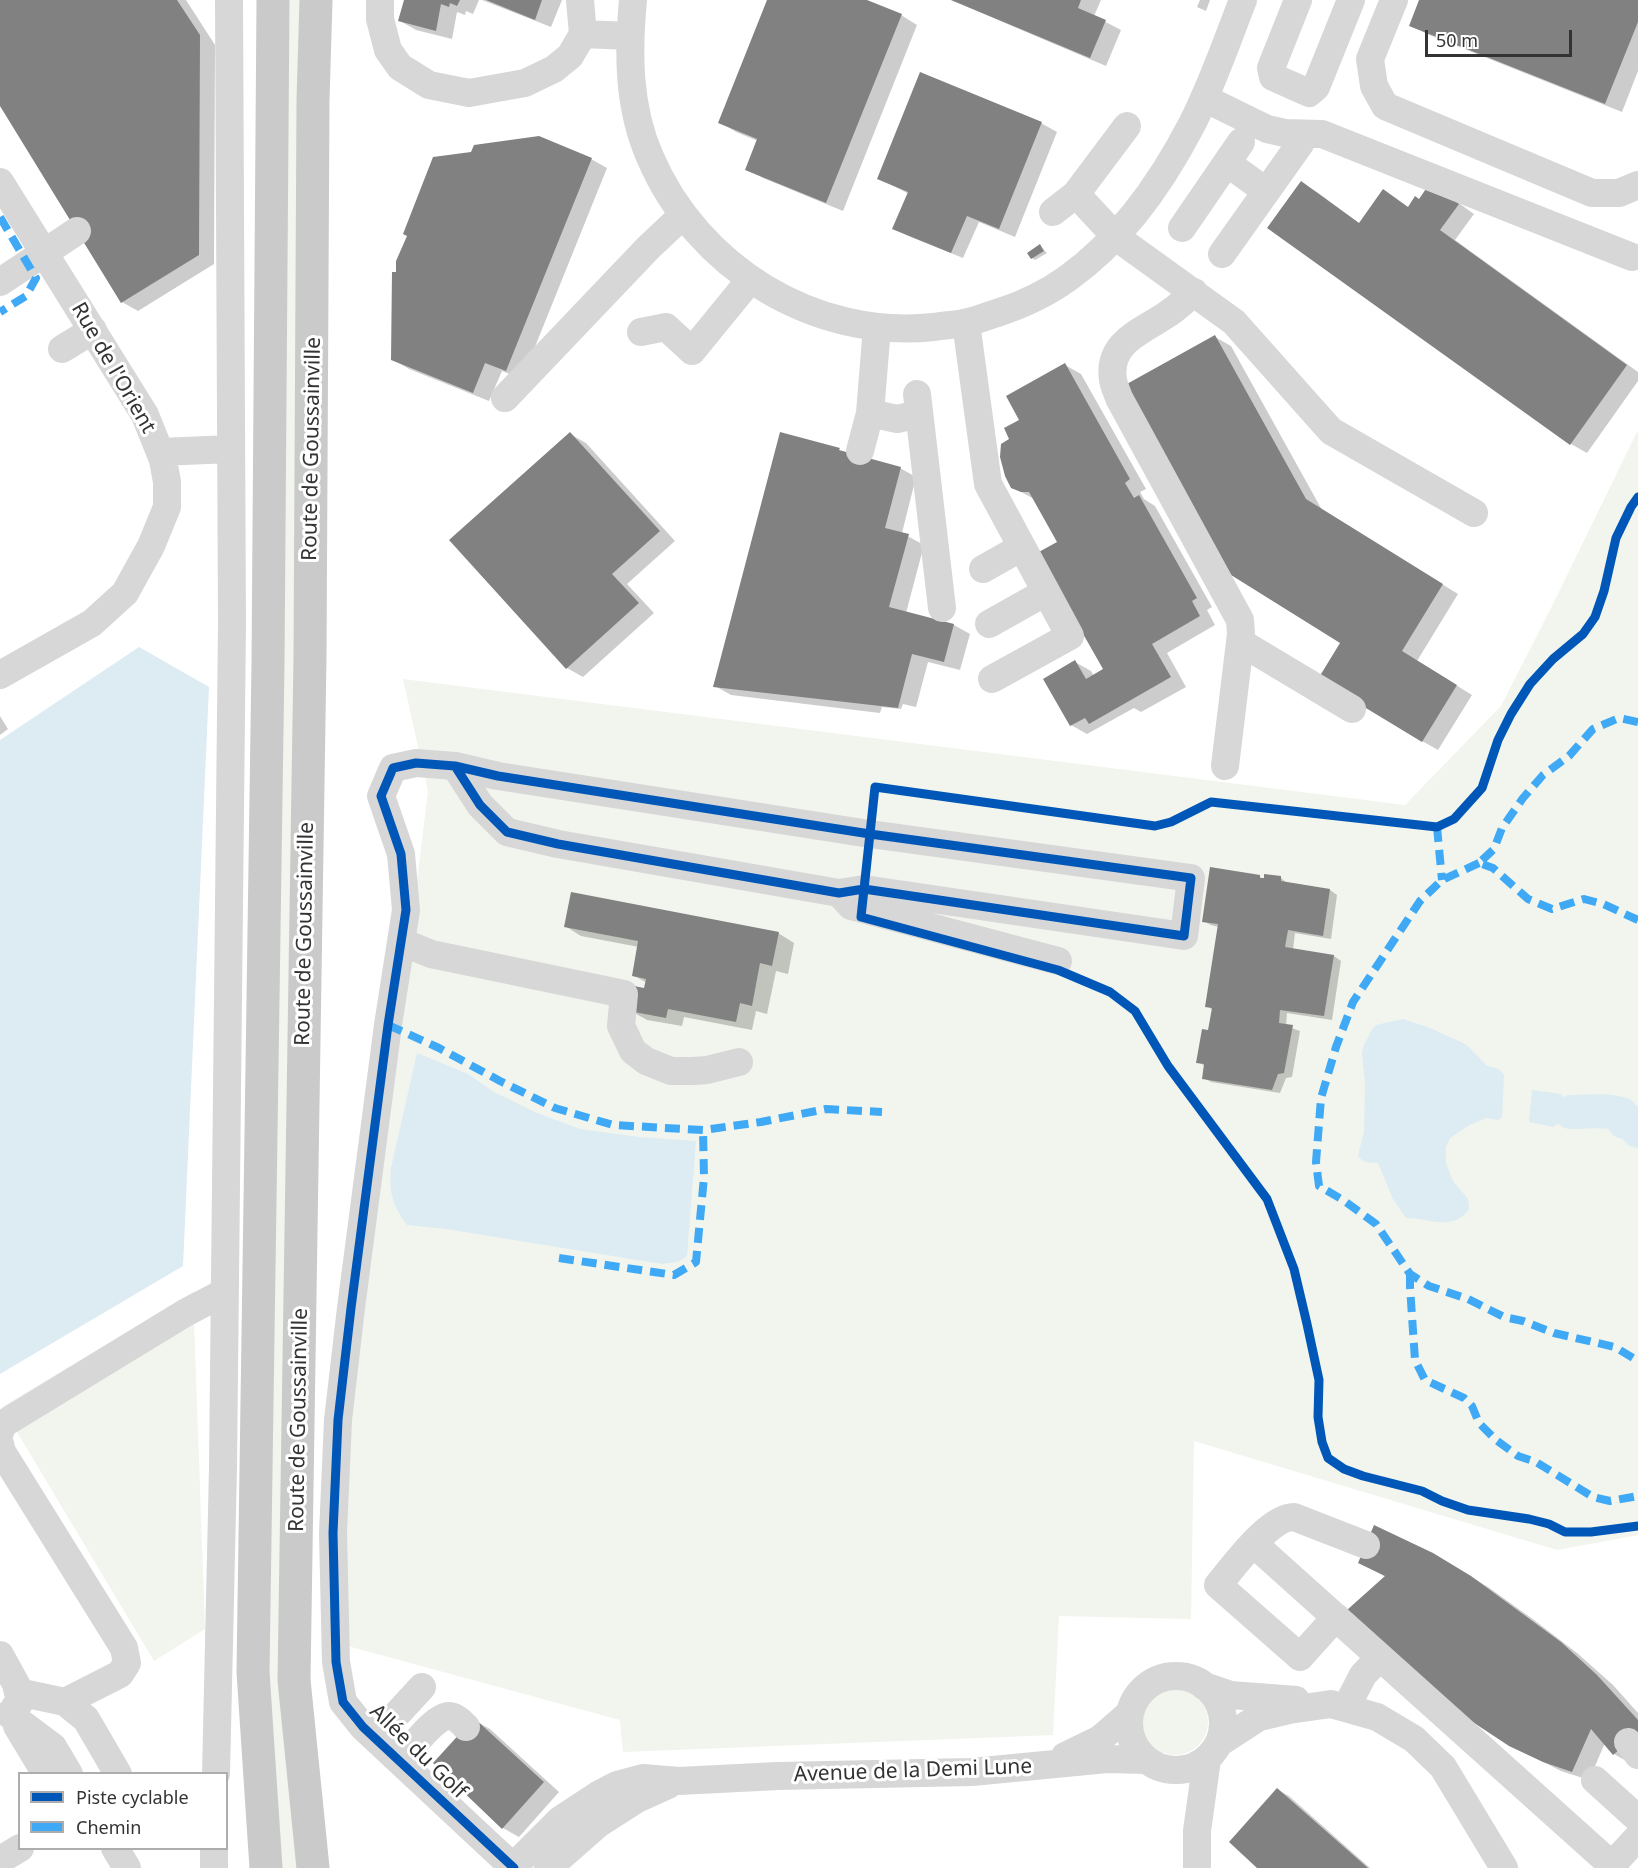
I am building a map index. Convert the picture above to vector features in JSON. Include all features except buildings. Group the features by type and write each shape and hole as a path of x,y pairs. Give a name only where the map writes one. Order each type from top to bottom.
{"main road":[{"name":"Route de Goussainville","path":"266,1868 253,1672 268,662 273,0"},
{"name":"Route de Goussainville","path":"314,1865 294,1680 309,680 316,0"}],"street":[{"path":"216,1772 223,1467 232,634 229,0"},
{"path":"380,0 380,19 388,50 400,67 429,86 469,93 525,83 554,69 570,56 583,34 580,0"},
{"path":"633,0 630,36 631,79 638,117 649,156 664,186 702,238 723,259 750,280 787,301 851,324 916,329 966,323 1021,305 1067,279 1116,237 1162,176 1193,123 1243,0"},
{"path":"1298,0 1271,68 1273,77 1309,93 1316,87 1351,0"},
{"path":"1394,0 1370,59 1374,86 1385,106 1592,193 1620,193 1638,185"},
{"path":"583,34 630,36"},
{"path":"1204,98 1267,129 1285,133 1322,134 1632,258"},
{"path":"1053,212 1076,194 1127,126"},
{"path":"1222,254 1300,144 1302,134"},
{"path":"1182,228 1234,153 1266,191"},
{"name":"Rue de l'Orient","path":"0,182 146,415 160,453 167,482 167,507 151,546 125,593 92,623 0,675"},
{"path":"1076,194 1116,237 1234,322 1331,431 1474,513"},
{"path":"505,398 648,248 683,215"},
{"path":"0,282 77,231"},
{"path":"641,332 666,327 692,351 750,280"},
{"path":"1194,292 1170,313 1132,335 1120,347 1113,363 1113,380 1119,398 1240,620 1240,642 1225,766"},
{"path":"966,323 988,484 1070,636 992,679"},
{"path":"860,451 870,413 877,327"},
{"path":"62,349 93,330"},
{"path":"870,413 897,419 918,404 942,608"},
{"path":"160,453 231,449"},
{"path":"983,569 1022,547"},
{"path":"989,624 1046,592"},
{"path":"1240,642 1352,709"},
{"name":"Allée du Golf","path":"455,766 416,763 393,768 381,796 400,854 406,910 388,1025 338,1420 333,1533 336,1662 343,1701 363,1727 513,1868"},
{"path":"455,766 498,776 870,834 1191,878 1184,936 864,889 839,893 558,844 507,832 480,805 455,766"},
{"path":"839,893 851,906 1058,961"},
{"path":"402,942 431,954 624,994 621,1026 633,1051 646,1061 672,1071 707,1070 739,1062"},
{"path":"0,1432 3,1424 185,1313 225,1292"},
{"path":"0,1444 2,1452 124,1648 127,1663 120,1674 65,1702 9,1709"},
{"path":"1336,1617 1300,1657 1218,1585 1265,1531 1288,1517 1294,1517 1366,1545"},
{"path":"1254,1544 1614,1867 1638,1837"},
{"path":"0,1655 16,1684 9,1709 44,1772"},
{"path":"1156,1765 1180,1770 1195,1767 1259,1718 1289,1710 1338,1706 1380,1657"},
{"path":"1197,1831 1179,1791 1156,1765 1138,1750 1129,1726 1130,1713 1136,1699 1146,1687 1160,1679 1175,1676 1191,1678 1204,1686 1231,1695 1338,1706 1377,1717 1414,1739 1443,1767 1504,1868"},
{"path":"1197,1868 1197,1831 1213,1751 1223,1728 1222,1712 1215,1697 1204,1686"},
{"path":"375,1738 422,1687"},
{"path":"65,1702 86,1719 117,1772"},
{"path":"9,1709 53,1747 68,1772"},
{"path":"1046,1765 1100,1739 1130,1713"},
{"path":"400,1761 438,1719 450,1716 466,1727"},
{"name":"Avenue de la Demi Lune","path":"513,1868 560,1820 616,1785 643,1778 679,1781 778,1776 972,1772 1107,1759 1156,1765"},
{"path":"1595,1780 1638,1819"},
{"name":"Avenue de la Demi Lune","path":"548,1868 598,1824 637,1799 679,1781"},
{"path":"0,1860 18,1849"},
{"path":"116,1850 127,1868"},
{"path":"214,1850 214,1868"}],"shaded area":[{"path":"282,0 306,0 305,1868 276,1868 264,1704"},
{"path":"1638,430 1638,1535 1557,1550 1194,1441 1191,1619 1059,1616 1053,1735 623,1752 620,1720 344,1645 342,1495 428,791 403,679 1405,805 1501,706"},
{"path":"139,647 209,687 183,1266 0,1374 0,740"},
{"path":"1403,1019 1463,1043 1487,1066 1499,1069 1504,1075 1502,1117 1498,1120 1486,1118 1468,1126 1450,1138 1446,1147 1446,1163 1453,1181 1468,1199 1469,1209 1463,1216 1448,1222 1406,1218 1393,1199 1378,1163 1365,1161 1358,1156 1364,1131 1363,1047 1376,1025"},
{"path":"417,1053 468,1074 494,1092 537,1113 580,1129 639,1137 696,1141 687,1256 678,1262 662,1264 446,1229 407,1225 395,1205 390,1177"},
{"path":"1532,1090 1561,1094 1565,1104 1571,1109 1570,1115 1553,1127 1529,1122"},
{"path":"193,1292 205,1629 154,1661 2,1407"},
{"path":"1175,1689 1188,1692 1198,1699 1205,1709 1208,1722 1205,1735 1198,1745 1188,1752 1175,1755 1162,1752 1152,1745 1145,1735 1142,1722 1145,1709 1152,1699 1162,1692"}],"waterway":[{"path":"1571,1112 1615,1112 1621,1114 1624,1122 1632,1122 1638,1131"}],"marked path":[{"path":"0,217 36,278 26,296 0,312"},
{"path":"1638,722 1619,718 1593,729 1569,756 1543,775 1523,798 1502,828 1494,849 1479,863 1493,868 1528,899 1552,909 1584,899 1603,904 1638,920"},
{"path":"1437,827 1442,880"},
{"path":"1479,863 1442,880 1420,901 1353,1002 1336,1047 1321,1098 1316,1162 1319,1186 1376,1224 1410,1274 1429,1286 1468,1299 1504,1317 1523,1321 1554,1333 1615,1347 1638,1361"},
{"path":"388,1025 439,1048 555,1108 613,1125 703,1130 761,1122 826,1109 882,1112"},
{"path":"559,1258 674,1275 696,1262 704,1177 703,1130"},
{"path":"1410,1274 1415,1360 1425,1380 1464,1398 1472,1406 1479,1423 1496,1440 1518,1456 1536,1462 1593,1497 1610,1501 1638,1496"}],"cycle path":[{"path":"1638,497 1616,538 1604,591 1595,617 1583,634 1553,659 1530,684 1498,740 1482,788 1454,819 1437,827 1211,802 1171,822 1155,826 875,787 861,917 1058,970 1110,992 1135,1011 1168,1066 1267,1199 1294,1269 1307,1324 1319,1380 1318,1417 1322,1442 1328,1458 1344,1469 1422,1491 1468,1510 1529,1519 1549,1524 1565,1532 1591,1532 1638,1526"},
{"path":"455,766 480,805 507,832 558,844 839,893 864,889 1184,936 1191,878 870,834 498,776 455,766 416,763 393,768 381,796 401,854 406,910 388,1025 338,1420 333,1533 336,1662 343,1702 363,1727 514,1868"}]}
